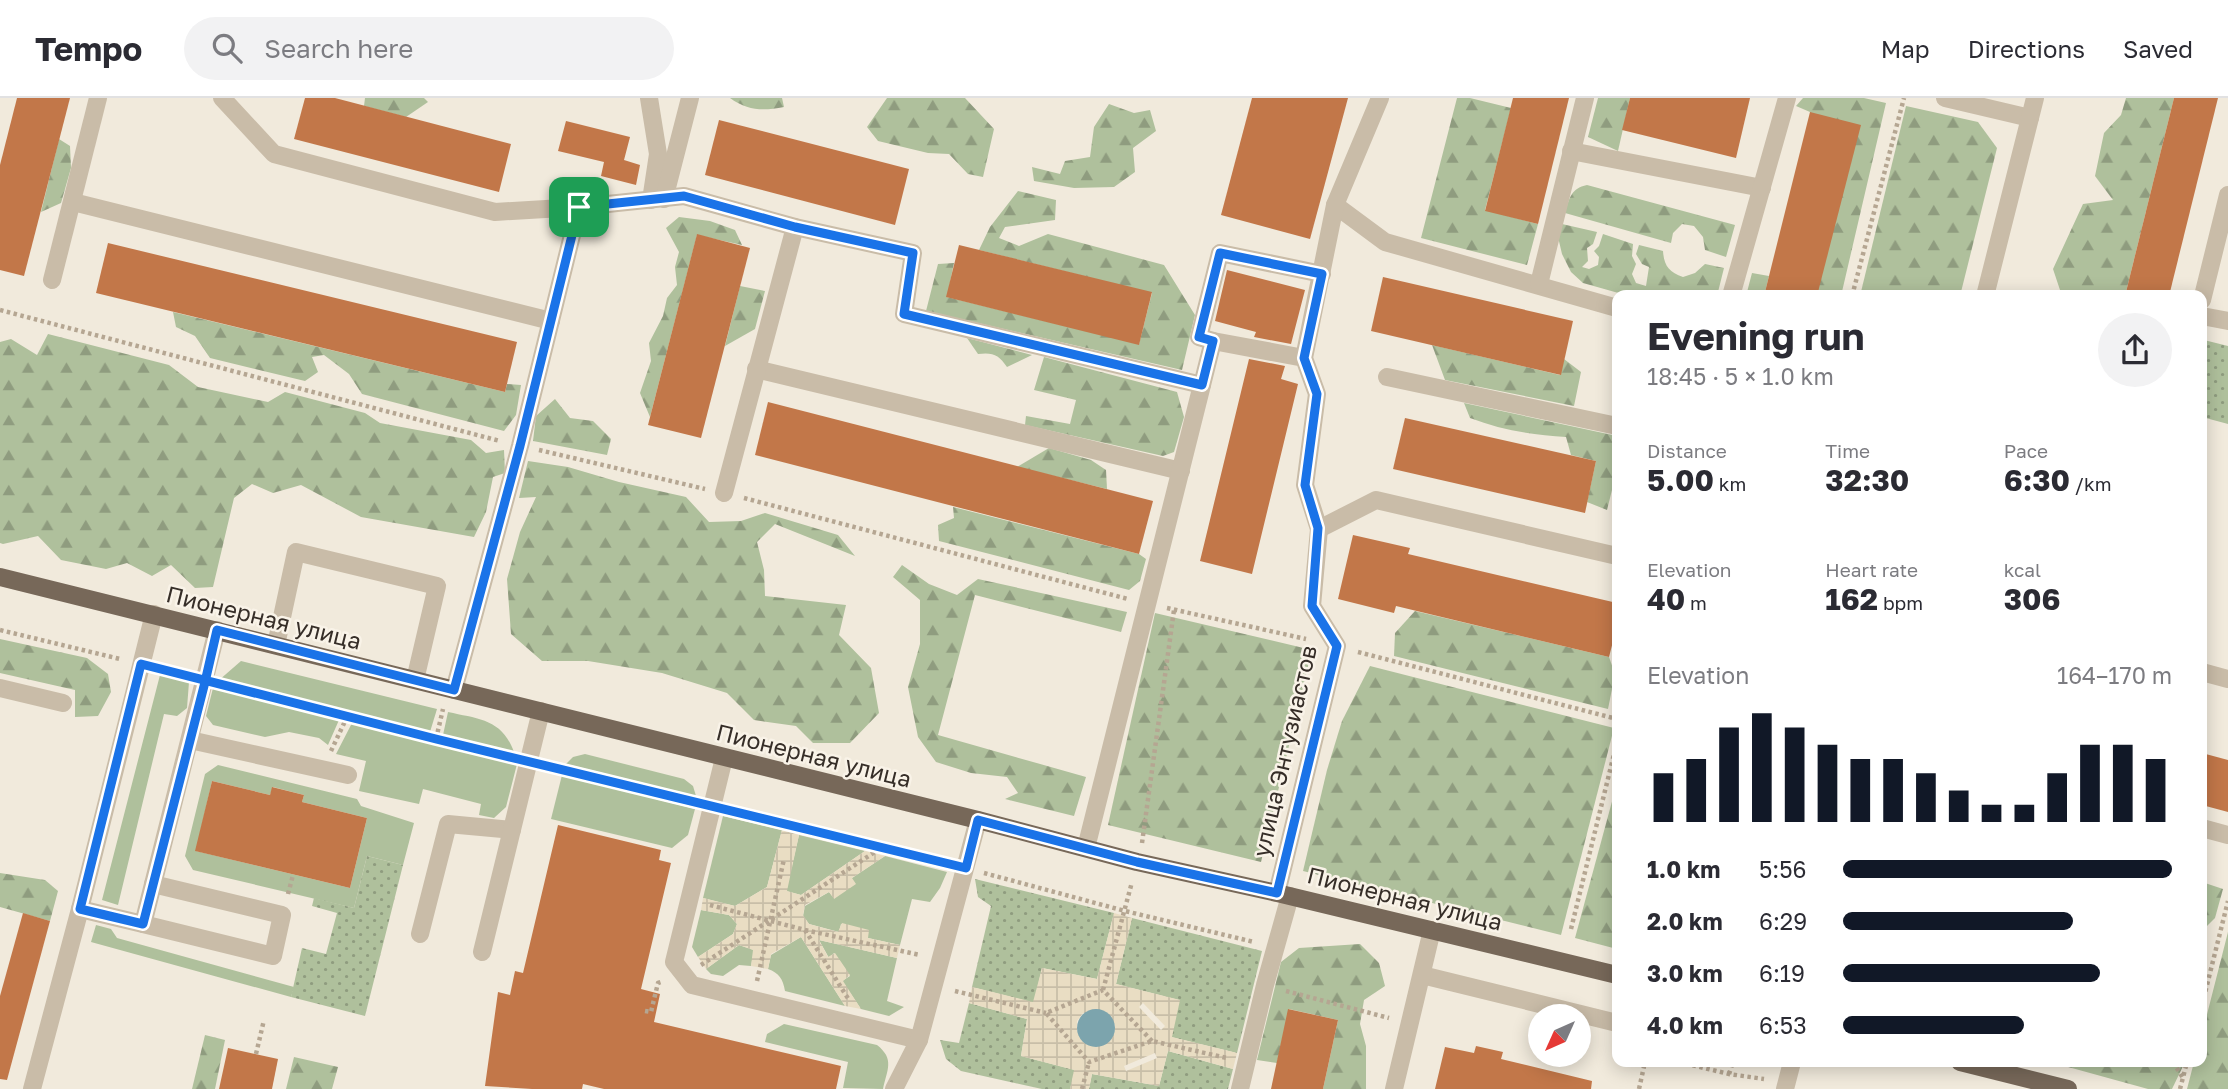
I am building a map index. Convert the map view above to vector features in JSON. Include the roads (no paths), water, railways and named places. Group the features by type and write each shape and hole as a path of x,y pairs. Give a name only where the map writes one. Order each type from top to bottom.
{"main road":[{"name":"Пионерная улица","path":"0,577 1137,862 1283,894 1612,974"},
{"path":"1996,1067 2068,1089"}],"street":[{"path":"52,280 74,202 98,98"},
{"path":"222,98 274,154 495,212 579,207 684,196 795,227 913,253 904,314 1202,385"},
{"path":"649,98 658,154 658,199"},
{"path":"658,199 690,98"},
{"path":"1322,274 1220,253 1199,337 1304,358 1322,274 1335,205 1380,98"},
{"path":"1539,284 1585,98"},
{"path":"1733,290 1787,98"},
{"path":"1945,98 2029,118"},
{"path":"1986,290 2035,98"},
{"path":"1572,151 1762,188"},
{"path":"2204,290 2228,195"},
{"path":"74,202 551,321"},
{"path":"1335,205 1385,242 1612,306"},
{"path":"454,690 520,446 579,207"},
{"path":"724,493 795,227"},
{"path":"2207,317 2228,321"},
{"path":"1086,848 1102,749 1121,672 1147,604 1213,341"},
{"name":"улица Энтузиастов","path":"1240,1089 1275,947 1283,894 1337,646 1312,606 1318,528 1305,485 1317,394 1304,358"},
{"path":"756,369 1181,471"},
{"path":"1387,377 1612,425"},
{"path":"1318,528 1376,500 1612,555"},
{"path":"276,645 296,552 437,586 415,680"},
{"path":"32,1089 154,614"},
{"path":"143,924 217,630"},
{"path":"2207,673 2228,679"},
{"path":"0,688 63,703"},
{"path":"482,952 541,711"},
{"path":"190,740 348,775"},
{"path":"724,758 674,962 692,985 919,1040"},
{"path":"894,1089 919,1040 978,820"},
{"path":"420,934 448,824 512,830"},
{"path":"2207,829 2228,835"},
{"path":"80,909 273,956 282,915 153,884"},
{"path":"1394,1089 1432,930"},
{"path":"1422,975 1612,1022"},
{"path":"1786,1086 1791,1067"}],"water":[{"path":"1096,1009 1109,1015 1115,1028 1109,1041 1096,1047 1083,1041 1077,1028 1083,1015"}]}
